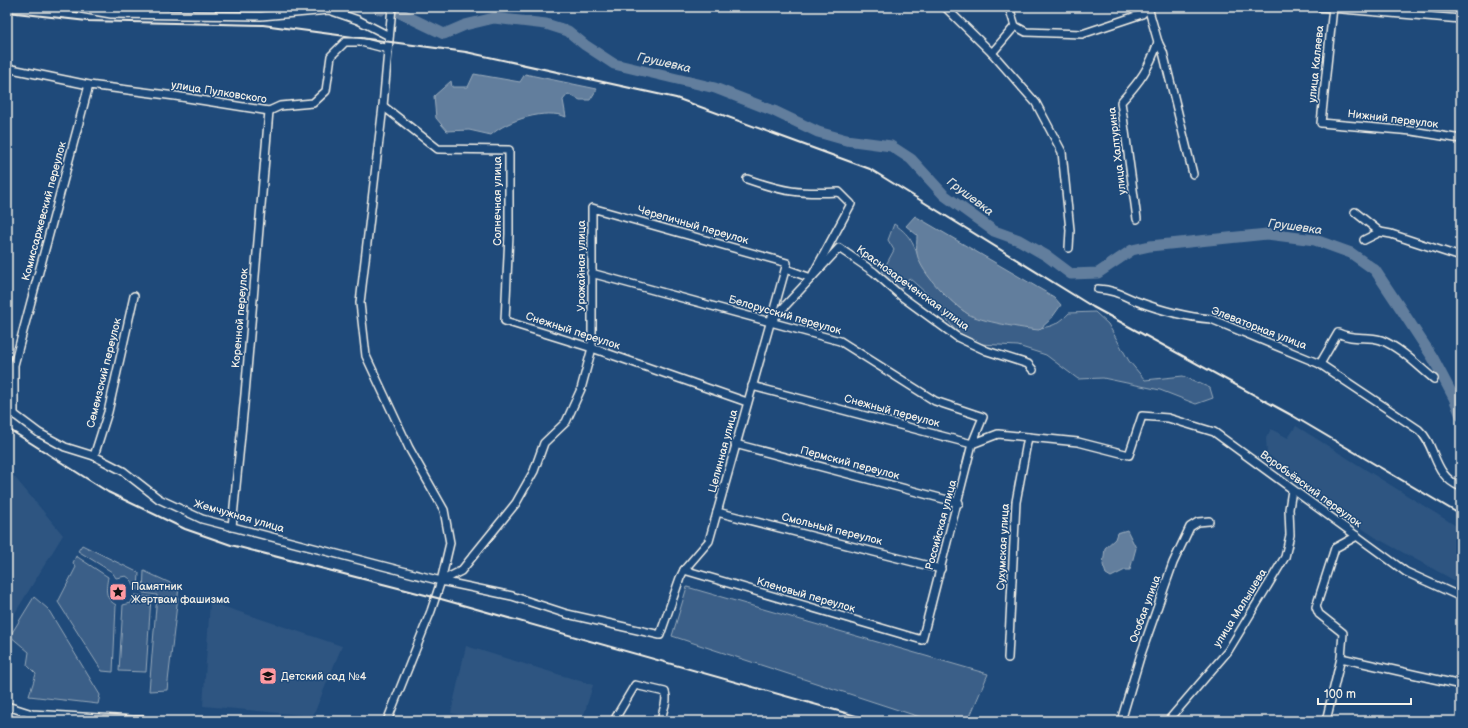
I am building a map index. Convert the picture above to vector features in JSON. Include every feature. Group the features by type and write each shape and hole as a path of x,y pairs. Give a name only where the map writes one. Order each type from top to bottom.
{"street":[{"path":"71,7 111,14 261,16 329,10 358,20 389,36"},
{"path":"387,721 431,611 441,581 450,543 444,510 409,448 366,356 360,303 383,106 392,7"},
{"path":"945,7 992,53 1036,103 1062,152 1070,230 1069,248"},
{"path":"1009,7 1015,26 1026,32 1082,34 1142,14 1148,7"},
{"path":"1148,7 1158,42 1163,52 1193,174"},
{"path":"1319,7 1461,19"},
{"name":"улица Каляева","path":"1321,123 1333,8"},
{"path":"992,53 1015,26"},
{"name":"улица Пулковского","path":"7,68 89,84 268,111 280,106 313,103 326,91 331,56 345,42 361,42 388,49"},
{"name":"улица Халтурина","path":"1137,219 1121,102 1139,82 1151,63 1158,42"},
{"name":"Комиссаржевский переулок","path":"14,415 14,365 89,84"},
{"name":"Солнечная улица","path":"383,106 438,149 508,150 509,234 505,321"},
{"name":"Коренной переулок","path":"232,527 245,394 268,111"},
{"name":"Нижний переулок","path":"1321,123 1412,131 1461,139"},
{"name":"Краснозареченская улица","path":"747,180 781,191 808,194 839,192 851,204 811,278"},
{"name":"Урожайная улица","path":"441,581 461,571 516,503 534,471 544,443 566,422 581,389 592,348 592,208"},
{"name":"Черепичный переулок","path":"592,208 786,266"},
{"path":"1355,212 1380,232 1405,237 1461,257"},
{"path":"1364,240 1380,232"},
{"name":"Краснозареченская улица","path":"770,322 839,248 874,272 901,296 957,337 987,351 1028,364 1033,370"},
{"path":"786,266 811,278"},
{"name":"Целинная улица","path":"441,581 512,596 567,614 660,635 684,570 708,541 786,266"},
{"name":"Белорусский переулок","path":"591,273 840,341 935,401 983,417"},
{"name":"Элеваторная улица","path":"1098,288 1113,290 1136,301 1192,318 1211,319 1320,364 1419,430 1427,437 1432,454 1445,476 1461,487"},
{"name":"Семеизский переулок","path":"94,456 108,412 134,296"},
{"name":"Снежный переулок","path":"505,321 592,348 747,402"},
{"path":"1320,364 1338,333 1348,338 1380,340 1403,353 1434,379"},
{"name":"Снежный переулок","path":"752,386 972,444"},
{"name":"Жемчужная улица","path":"7,409 39,434 65,447 94,456 123,472 159,499 202,519 441,581"},
{"name":"Воробьёвский переулок","path":"1028,437 1078,442 1129,455 1142,416 1168,418 1214,432 1406,572 1461,597"},
{"name":"Российская улица","path":"922,640 959,503 972,444 983,417"},
{"path":"972,444 998,434 1028,437"},
{"name":"Сухумская улица","path":"1008,658 1016,502 1028,437"},
{"name":"Пермский переулок","path":"735,444 959,503"},
{"name":"улица Малышева","path":"1168,721 1228,651 1285,557 1290,535 1289,509 1292,490"},
{"name":"Смольный переулок","path":"717,512 941,568"},
{"name":"Особая улица","path":"1121,721 1141,654 1173,563 1190,526 1198,522 1208,521"},
{"path":"1326,721 1341,658 1343,633 1319,614 1316,607 1335,548 1357,536"},
{"name":"Кленовый переулок","path":"684,570 922,640"},
{"path":"1341,658 1461,685"},
{"path":"616,717 635,685 665,692 668,699 662,721"},
{"path":"7,706 32,714 143,721"}],"shaded area":[{"path":"474,74 520,82 525,74 597,89 590,100 580,100 568,94 563,100 566,117 549,114 527,117 507,125 491,135 469,130 447,131 436,118 434,96 451,81 452,87 468,87"},
{"path":"915,216 1054,297 1061,305 1051,319 1039,330 992,322 968,314 945,295 924,270 917,254 917,235 906,226"},
{"path":"894,224 906,233 926,272 950,300 963,311 992,320 1038,328 1051,326 1063,319 1069,313 1095,312 1108,324 1129,361 1145,380 1183,376 1210,388 1213,398 1196,404 1160,390 1103,378 1078,379 1046,355 1018,346 980,344 956,331 926,293 909,278 900,290 881,274 894,250 888,240"},
{"path":"1296,426 1461,529 1461,584 1378,539 1280,474 1285,467 1267,454 1266,438 1271,429 1288,438"},
{"path":"7,468 63,535 7,626"},
{"path":"1127,530 1136,548 1130,570 1125,570 1111,577 1106,574 1103,565 1105,548 1115,539 1117,533"},
{"path":"82,545 139,573 138,590 134,589 132,581 126,576 116,578 112,572 78,551"},
{"path":"76,556 108,577 106,589 107,593 109,599 116,605 113,672 102,671 58,602 76,567 73,563"},
{"path":"144,571 179,587 167,690 149,691 157,595 143,593"},
{"path":"687,587 988,674 968,721 932,721 672,636"},
{"path":"135,595 151,597 146,672 119,671 123,605 131,603"},
{"path":"34,597 48,609 100,695 98,704 29,696 36,674 27,665 29,652 10,636"},
{"name":"Детский сад №4","path":"210,602 342,646 313,716 203,706"},
{"path":"466,646 593,685 582,721 486,721 451,713"}],"waterway":[{"name":"Грушевка","path":"377,7 381,10"},
{"name":"Грушевка","path":"400,13 444,34 465,25 494,18 546,24 568,31 585,45 614,64 715,88 774,111 818,132 846,140 891,146 911,159 944,195 994,231 1019,240 1047,256 1071,274 1098,273 1132,250 1150,246 1267,234 1315,240 1351,253 1375,270 1433,358 1454,398 1461,416"}],"railway":[{"path":"7,12 87,21 263,25 466,52 676,98 870,169 1093,307 1293,416 1461,515"},
{"path":"7,428 108,492 185,529 231,545 441,599 874,721"}],"place":[{"name":"Памятник Жертвам фашизма","path":"118,592"},
{"name":"Детский сад №4","path":"268,676"}]}
